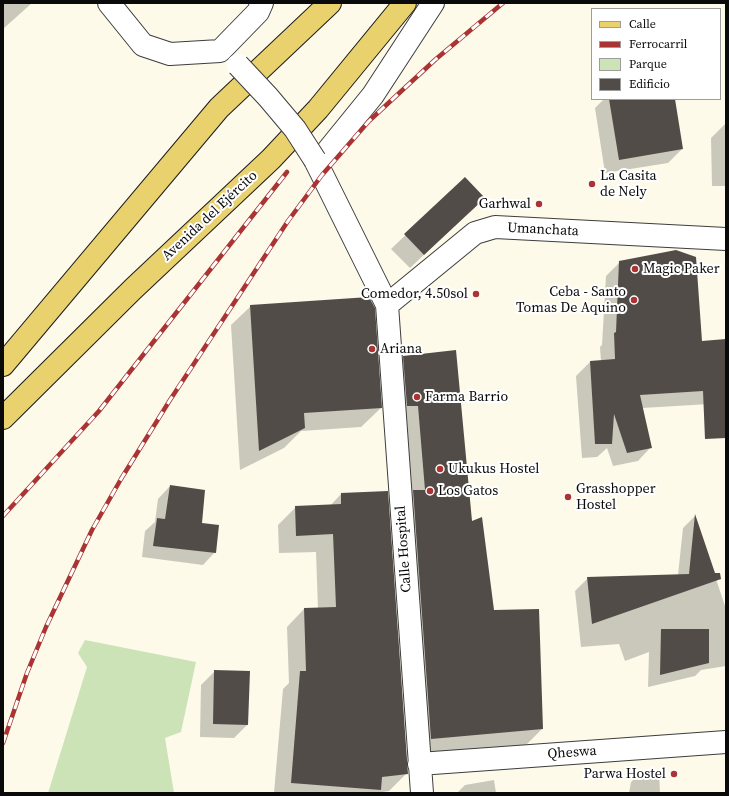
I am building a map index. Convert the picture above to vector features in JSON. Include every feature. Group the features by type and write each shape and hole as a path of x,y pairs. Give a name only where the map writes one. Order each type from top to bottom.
{"main road":[{"path":"3,365 219,108 330,3"},
{"name":"Avenida del Ejército","path":"3,418 133,289 271,159 318,109 405,3"}],"street":[{"path":"109,3 143,45 170,54 220,52 231,57 268,97 295,129 316,162 387,305"},
{"path":"231,57 262,3"},
{"path":"316,162 373,95 433,3"},
{"name":"Umanchata","path":"387,305 475,233 495,227 726,239"},
{"name":"Calle Hospital","path":"387,305 422,793"},
{"name":"Qheswa","path":"419,764 726,742"}],"green space":[{"path":"85,640 196,662 181,732 165,738 174,793 48,793 87,667 78,653"}],"building":[{"path":"609,100 675,100 683,149 619,160"},
{"path":"465,177 485,198 424,255 404,234"},
{"path":"676,250 696,257 702,341 726,339 726,438 705,439 703,391 640,395 652,448 627,453 614,414 612,444 595,444 590,361 615,359 614,333 616,332 619,261"},
{"path":"369,297 375,308 382,408 304,413 305,428 259,451 250,305"},
{"path":"456,350 472,521 482,517 494,610 539,609 543,729 431,739 413,490 425,490 418,406 407,406 403,356"},
{"path":"170,485 205,490 202,523 219,525 216,553 153,546 157,518 165,519"},
{"path":"388,491 408,774 382,777 381,790 291,783 300,671 306,671 304,608 336,607 333,534 296,536 295,506 341,504 341,493"},
{"path":"695,514 715,573 720,573 721,579 592,624 587,577 689,574"},
{"path":"661,629 709,629 709,663 660,675"},
{"path":"214,670 250,671 248,725 213,724"}],"railway":[{"path":"3,743 27,673 46,627 92,530 121,479 170,400 288,221 322,175 369,121 436,59 503,3"},
{"path":"3,516 99,411 287,172"}],"place":[{"name":"La Casita de Nely","path":"592,184"},
{"name":"Garhwal","path":"539,204"},
{"name":"Magic Paker","path":"635,269"},
{"name":"Comedor, 4.50sol","path":"476,294"},
{"name":"Ceba - Santo Tomas De Aquino","path":"634,300"},
{"name":"Ariana","path":"372,349"},
{"name":"Farma Barrio","path":"417,397"},
{"name":"Ukukus Hostel","path":"440,469"},
{"name":"Los Gatos","path":"430,491"},
{"name":"Grasshopper Hostel","path":"568,497"},
{"name":"Parwa Hostel","path":"674,774"}]}
